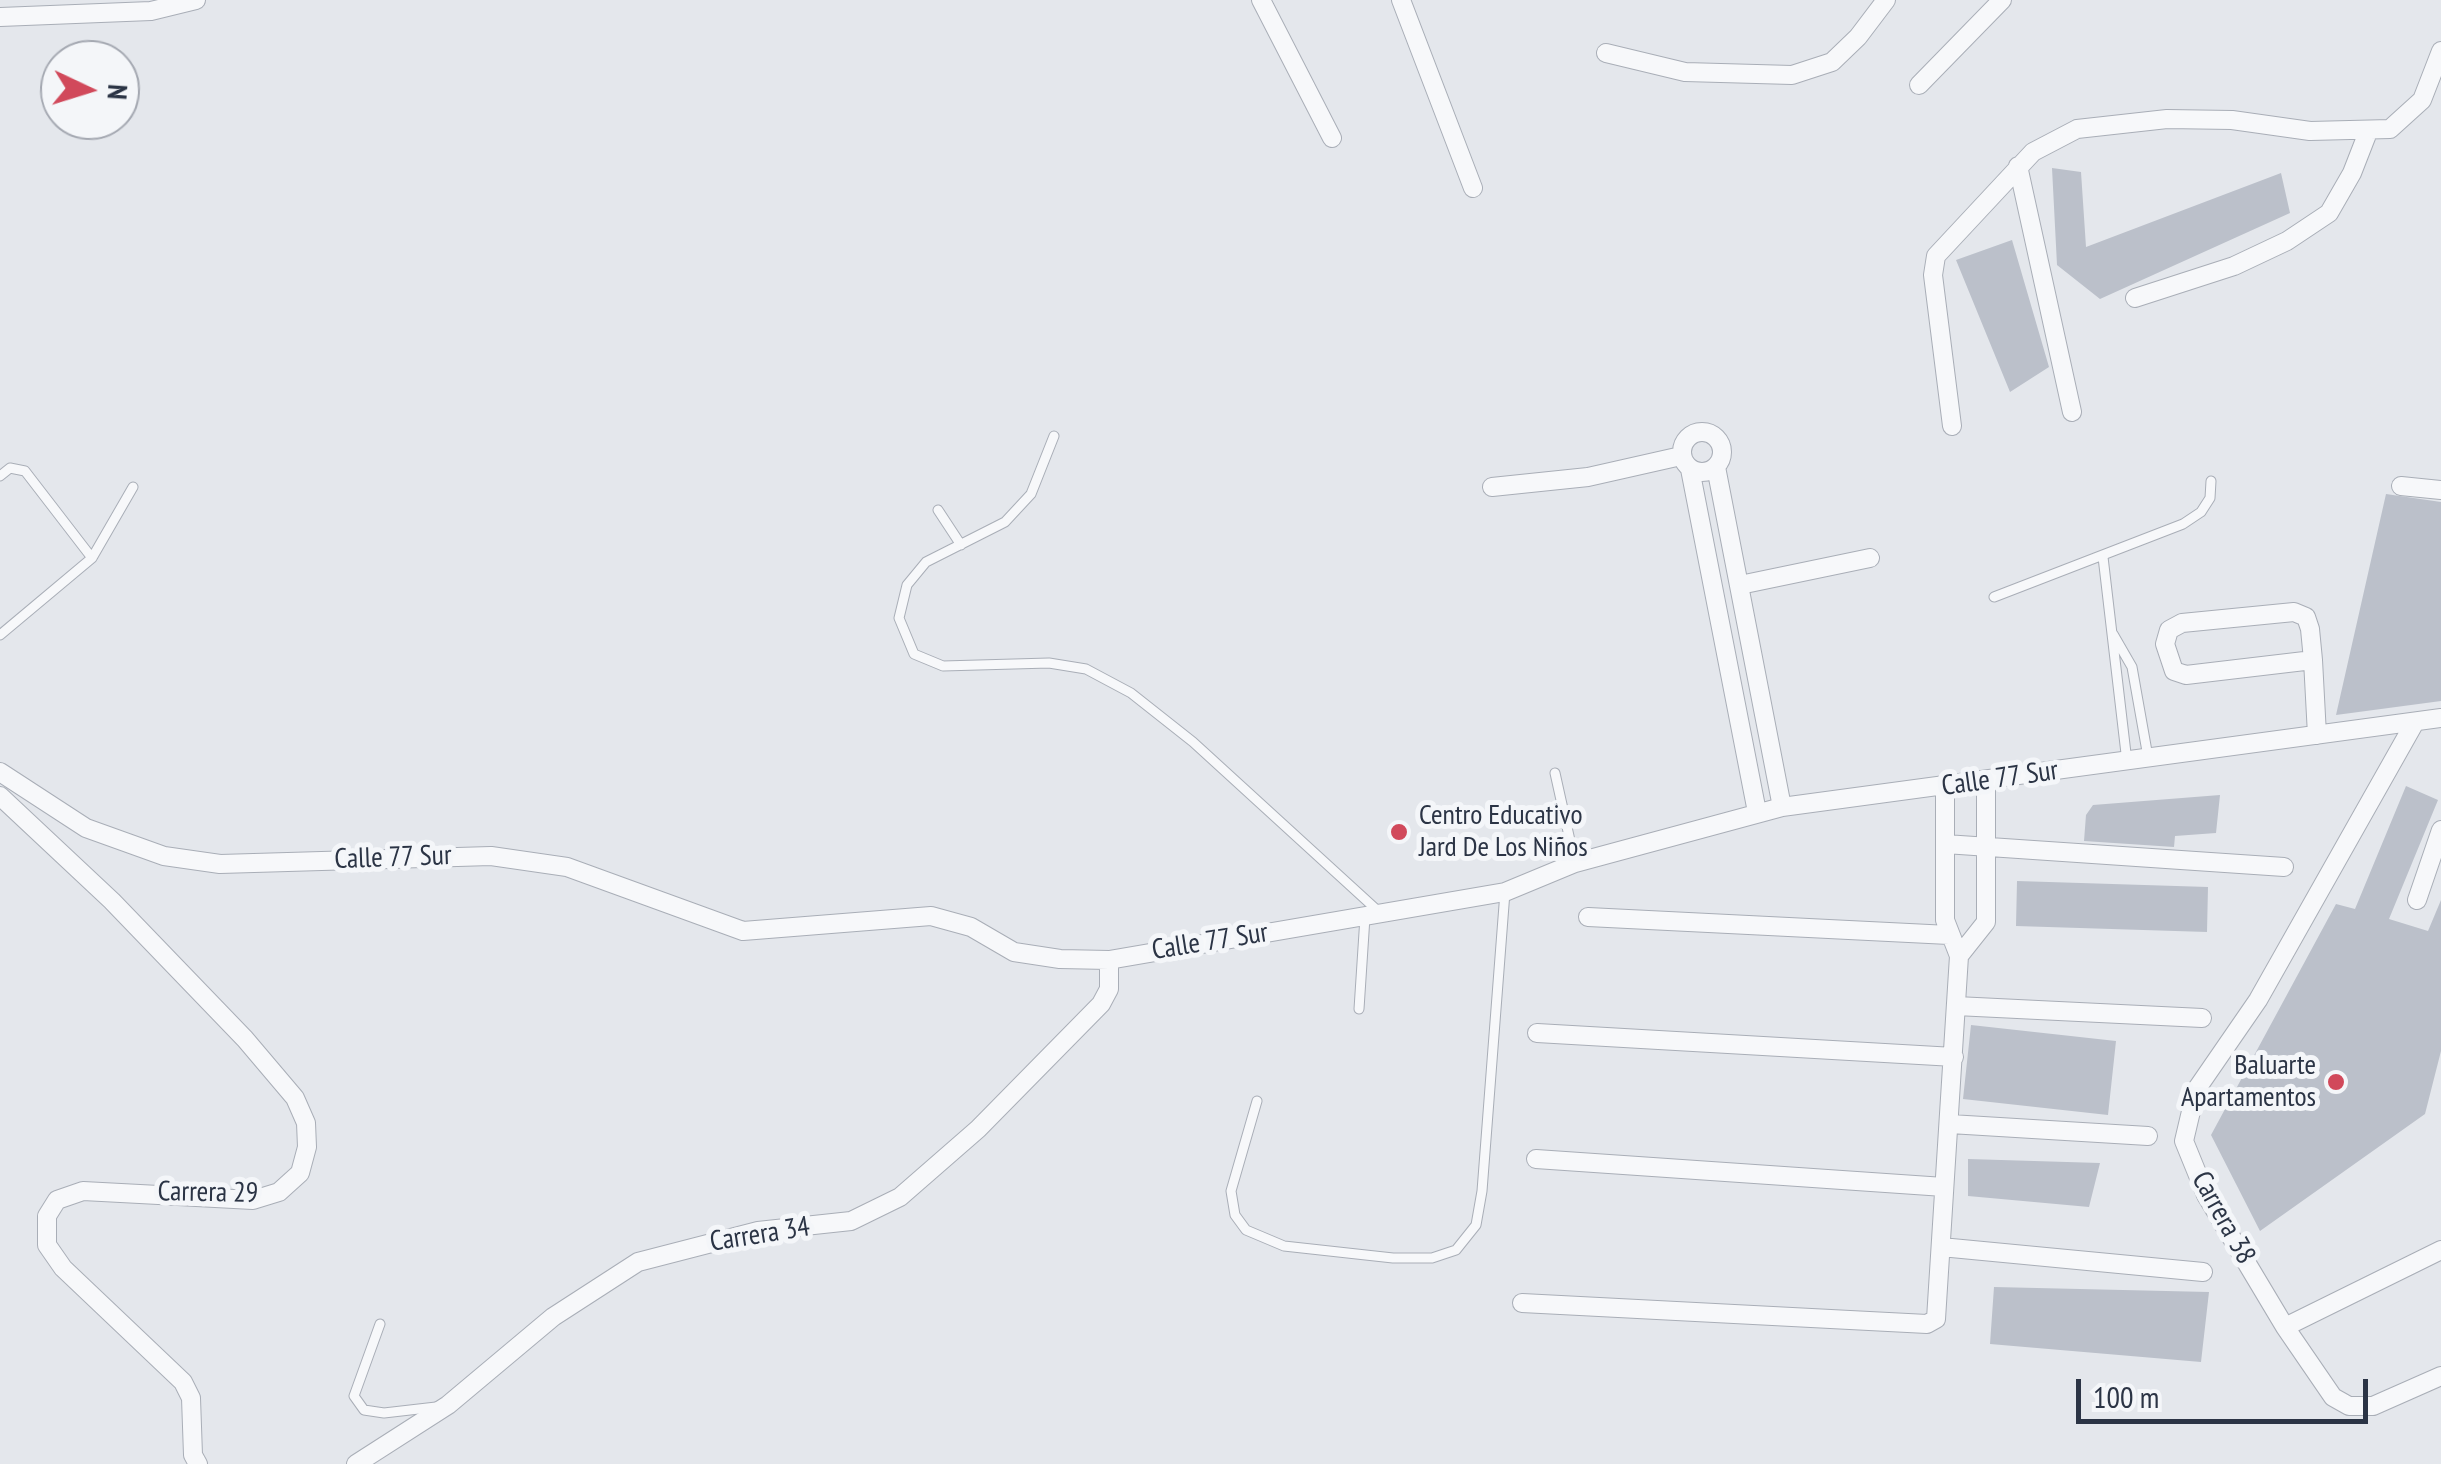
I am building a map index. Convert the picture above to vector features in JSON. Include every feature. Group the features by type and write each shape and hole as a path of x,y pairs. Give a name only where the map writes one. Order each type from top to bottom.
{"street":[{"path":"0,17 152,10 196,0"},
{"path":"1261,0 1332,138"},
{"path":"1401,0 1473,188"},
{"path":"1606,54 1685,72 1792,76 1832,62 1858,38 1886,0"},
{"path":"1919,85 2002,0"},
{"path":"1952,426 1933,275 1936,256 2033,152 2078,130 2168,119 2368,132 2390,129 2422,100 2441,51"},
{"path":"2135,298 2234,266 2287,241 2329,213 2352,173 2368,132"},
{"path":"2018,166 2072,412"},
{"path":"1757,812 1686,462 1689,436 1708,433 1722,448 1716,467 1782,807"},
{"path":"1492,487 1686,462 1708,472 1716,467"},
{"path":"2402,486 2441,490"},
{"path":"1740,584 1870,558"},
{"path":"2313,660 2186,675 2174,671 2165,644 2169,630 2182,624 2294,612 2306,617 2313,660 2318,735"},
{"name":"Calle 77 Sur","path":"0,772 86,828 164,856 220,864 491,856 567,867 744,932 931,916 972,926 1014,952 1060,959 1110,960 1506,892 1575,863 1782,807 2441,718"},
{"name":"Carrera 38","path":"2415,722 2258,1000 2196,1090 2184,1141 2206,1194 2285,1327 2333,1397 2350,1406 2373,1406 2441,1376"},
{"path":"1958,956 1986,922 1986,782"},
{"path":"1522,1303 1927,1324 1936,1319 1958,956 1944,920 1946,787"},
{"name":"Carrera 29","path":"0,796 112,900 245,1038 295,1098 306,1123 307,1147 300,1173 278,1192 253,1200 84,1191 56,1200 47,1216 47,1245 62,1268 183,1382 191,1398 193,1455 198,1464"},
{"path":"2417,900 2441,830"},
{"path":"1946,844 2284,867"},
{"path":"1588,917 1949,936"},
{"name":"Carrera 34","path":"356,1464 448,1405 554,1317 638,1262 758,1231 850,1222 900,1197 978,1129 1100,1004 1109,989 1110,960"},
{"path":"1956,1006 2202,1018"},
{"path":"1537,1034 1954,1057"},
{"path":"1950,1124 2148,1136"},
{"path":"1536,1159 1944,1186"},
{"path":"1941,1248 2202,1272"},
{"path":"2285,1327 2441,1250"}],"lane":[{"path":"1054,436 1031,494 1004,522 926,562 907,585 898,618 914,654 943,666 1049,664 1086,669 1131,693 1193,742 1372,915 1359,1009"},
{"path":"0,476 10,468 25,471 92,558"},
{"path":"1994,597 2103,557 2201,512 2210,498 2211,482"},
{"path":"0,635 92,558 133,488"},
{"path":"938,510 961,545"},
{"path":"2103,557 2127,762"},
{"path":"2112,632 2132,667 2148,759"},
{"path":"1555,773 1575,863"},
{"path":"1257,1100 1231,1192 1234,1215 1246,1230 1284,1246 1393,1258 1432,1258 1456,1250 1476,1225 1482,1192 1506,892"},
{"path":"380,1324 354,1396 364,1410 384,1414 448,1405"}],"building":[{"path":"2052,168 2081,172 2086,247 2281,173 2290,213 2100,299 2057,265"},
{"path":"2012,240 2049,367 2010,392 1956,260"},
{"path":"2386,494 2441,502 2441,701 2336,715"},
{"name":"Baluarte Apartamentos","path":"2406,786 2438,800 2389,919 2428,931 2441,900 2441,1051 2425,1114 2260,1231 2211,1135 2336,904 2355,909"},
{"path":"2220,795 2216,833 2175,836 2174,847 2084,841 2086,815 2093,805"},
{"path":"2017,881 2208,887 2207,932 2016,926"},
{"path":"1971,1025 2116,1041 2108,1115 1963,1099"},
{"path":"1968,1159 2100,1163 2089,1207 1968,1196"},
{"path":"1994,1287 2209,1292 2201,1362 1990,1344"}],"place":[{"name":"Centro Educativo Jard De Los Niños","path":"1399,832"},
{"name":"Baluarte Apartamentos","path":"2336,1082"}]}
